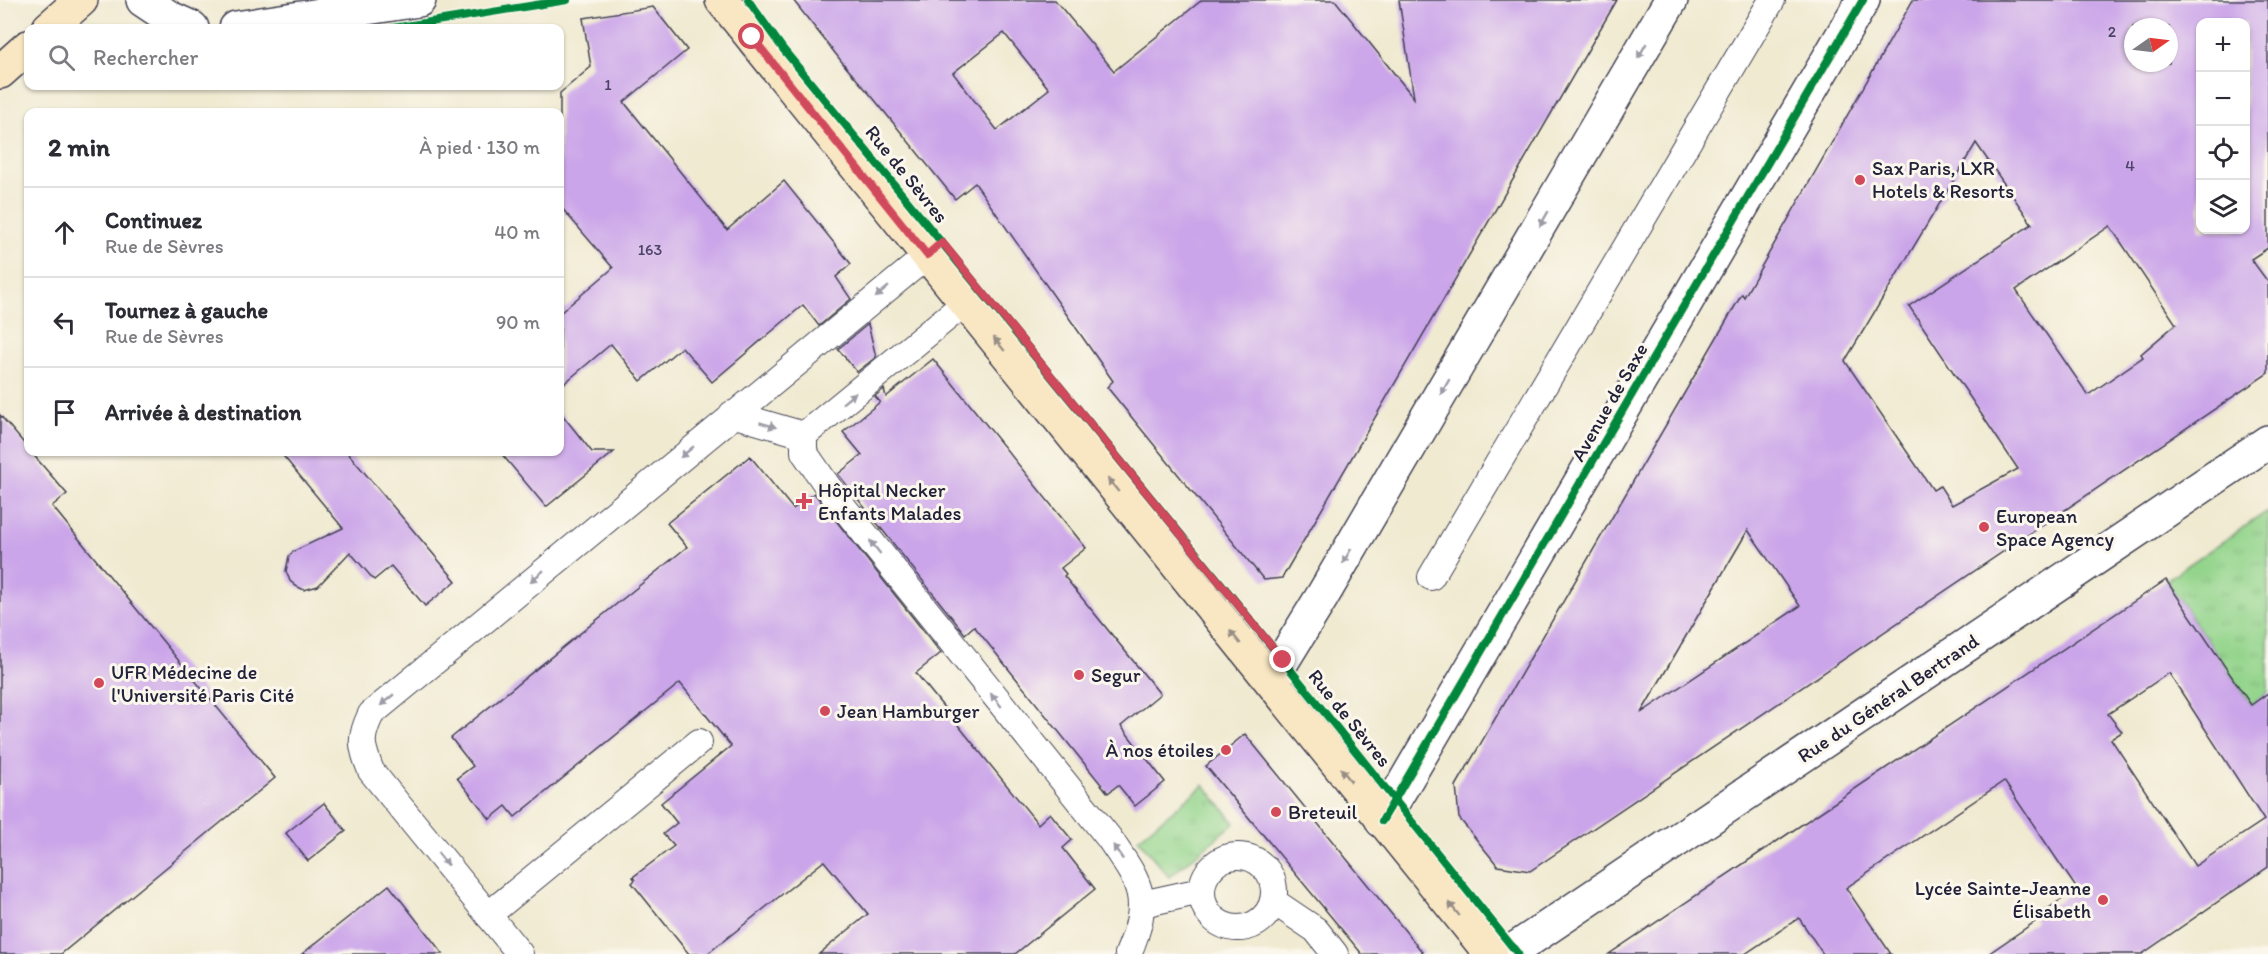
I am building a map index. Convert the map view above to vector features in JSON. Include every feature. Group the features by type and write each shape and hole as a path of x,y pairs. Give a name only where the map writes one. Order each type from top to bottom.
{"main road":[{"path":"54,24 81,0"},
{"name":"Rue de Sèvres","path":"722,0 1491,954"},
{"path":"0,72 24,51"}],"street":[{"path":"143,0 183,24"},
{"path":"262,24 419,0"},
{"path":"1273,682 1283,660 1671,0"},
{"name":"Avenue de Saxe","path":"1382,821 1863,0"},
{"name":"Rue du Général Bertrand","path":"1509,954 2268,442"}],"lane":[{"path":"1431,577 1772,0"},
{"path":"520,954 371,771 363,750 362,732 371,714 927,255"},
{"path":"804,435 966,302"},
{"path":"732,414 804,435"},
{"path":"804,435 804,452 832,494 1109,838 1136,878 1142,904 1138,930 1128,954"},
{"path":"488,915 699,742"},
{"path":"1237,855 1251,857 1263,864 1271,875 1275,888 1268,912 1259,922 1249,927 1238,928 1223,925 1213,918 1202,901 1201,891 1204,878 1211,867 1222,858 1237,855"},
{"path":"1142,904 1201,891"},
{"path":"1273,901 1316,930 1335,954"}],"green space":[{"path":"2268,511 2268,693 2251,705 2166,580"},
{"path":"1204,785 1235,823 1169,877 1138,839"}],"building":[{"path":"793,0 1055,0 1114,71 1202,0 1335,0 1414,98 1399,0 1617,0 1282,578 1264,580 1107,387 1113,381 975,183 955,199","holes":["1004,33 1049,89 997,130 953,73"]},
{"path":"1913,0 2268,0 2268,248 2251,259 2268,282 2268,373 1530,871 1498,866 1459,818 1456,786 1742,294 1744,297","holes":["1976,143 2032,224 1909,306 2018,469 1952,505 1940,486 1933,490 1845,361","2110,226 2176,324 2141,354 2143,357 2088,395 2016,290","1748,530 1800,606 1641,713"]},
{"path":"653,7 687,50 624,102 727,230 784,181 851,264 836,277 851,299 819,326 803,305 712,382 682,347 641,381 611,344 564,384 564,310 613,268 564,211 564,108 560,108 560,93 591,67 583,18"},
{"path":"868,324 876,357 857,372 838,349"},
{"path":"933,359 1086,548 1061,568 1066,574 1064,576 1160,694 1121,726 1165,782 1135,806 1118,785 1108,793 974,626 965,634 838,474 862,455 843,432 880,402 875,396 884,389 886,397"},
{"name":"UFR Médecine de l'Université Paris Cité","path":"0,415 24,443 24,456 34,456 67,494 52,506 275,778 61,954 0,954"},
{"path":"564,417 592,452 614,452 546,507 503,456 564,456"},
{"path":"283,456 350,456 456,581 425,606 391,566 374,580 350,552 318,586 304,590 290,581 286,571 289,556 294,551 343,528"},
{"name":"Jean Hamburger","path":"750,456 793,509 814,493 941,653 916,673 1038,824 1050,813 1072,840 1063,848 1095,889 1015,954 819,954 868,914 824,861 707,954 689,954 632,883 635,880 633,877 674,846 663,834 677,823 661,803 731,746 680,683 515,817 506,806 490,819 457,778 473,766 451,738 687,547 667,523"},
{"path":"2166,580 2251,705 2268,693 2268,867 2142,954 1988,954 2036,921 2034,918 2077,889 2004,781 1846,888 1891,954 1823,954 1799,918 1745,954 1609,954","holes":["2169,673 2264,820 2195,866 2111,739 2122,732 2108,714"]},
{"name":"Breteuil","path":"1245,734 1424,954 1362,954 1206,766"},
{"path":"324,803 346,831 308,861 286,833"},
{"path":"389,885 443,954 302,954"}],"cycle path":[{"path":"418,24 567,0"},
{"path":"748,0 783,49 1232,597 1518,954"},
{"path":"1382,821 1863,0"}],"place":[{"name":"Sax Paris, LXR Hotels & Resorts","path":"1860,180"},
{"name":"Hôpital Necker Enfants Malades","path":"804,501"},
{"name":"European Space Agency","path":"1984,527"},
{"name":"Segur","path":"1079,675"},
{"name":"UFR Médecine de l'Université Paris Cité","path":"99,683"},
{"name":"Jean Hamburger","path":"825,711"},
{"name":"À nos étoiles","path":"1226,750"},
{"name":"Breteuil","path":"1276,812"},
{"name":"Lycée Sainte-Jeanne Élisabeth","path":"2103,900"}],"route":[{"path":"752,37 927,255 942,242 1283,660"}]}
